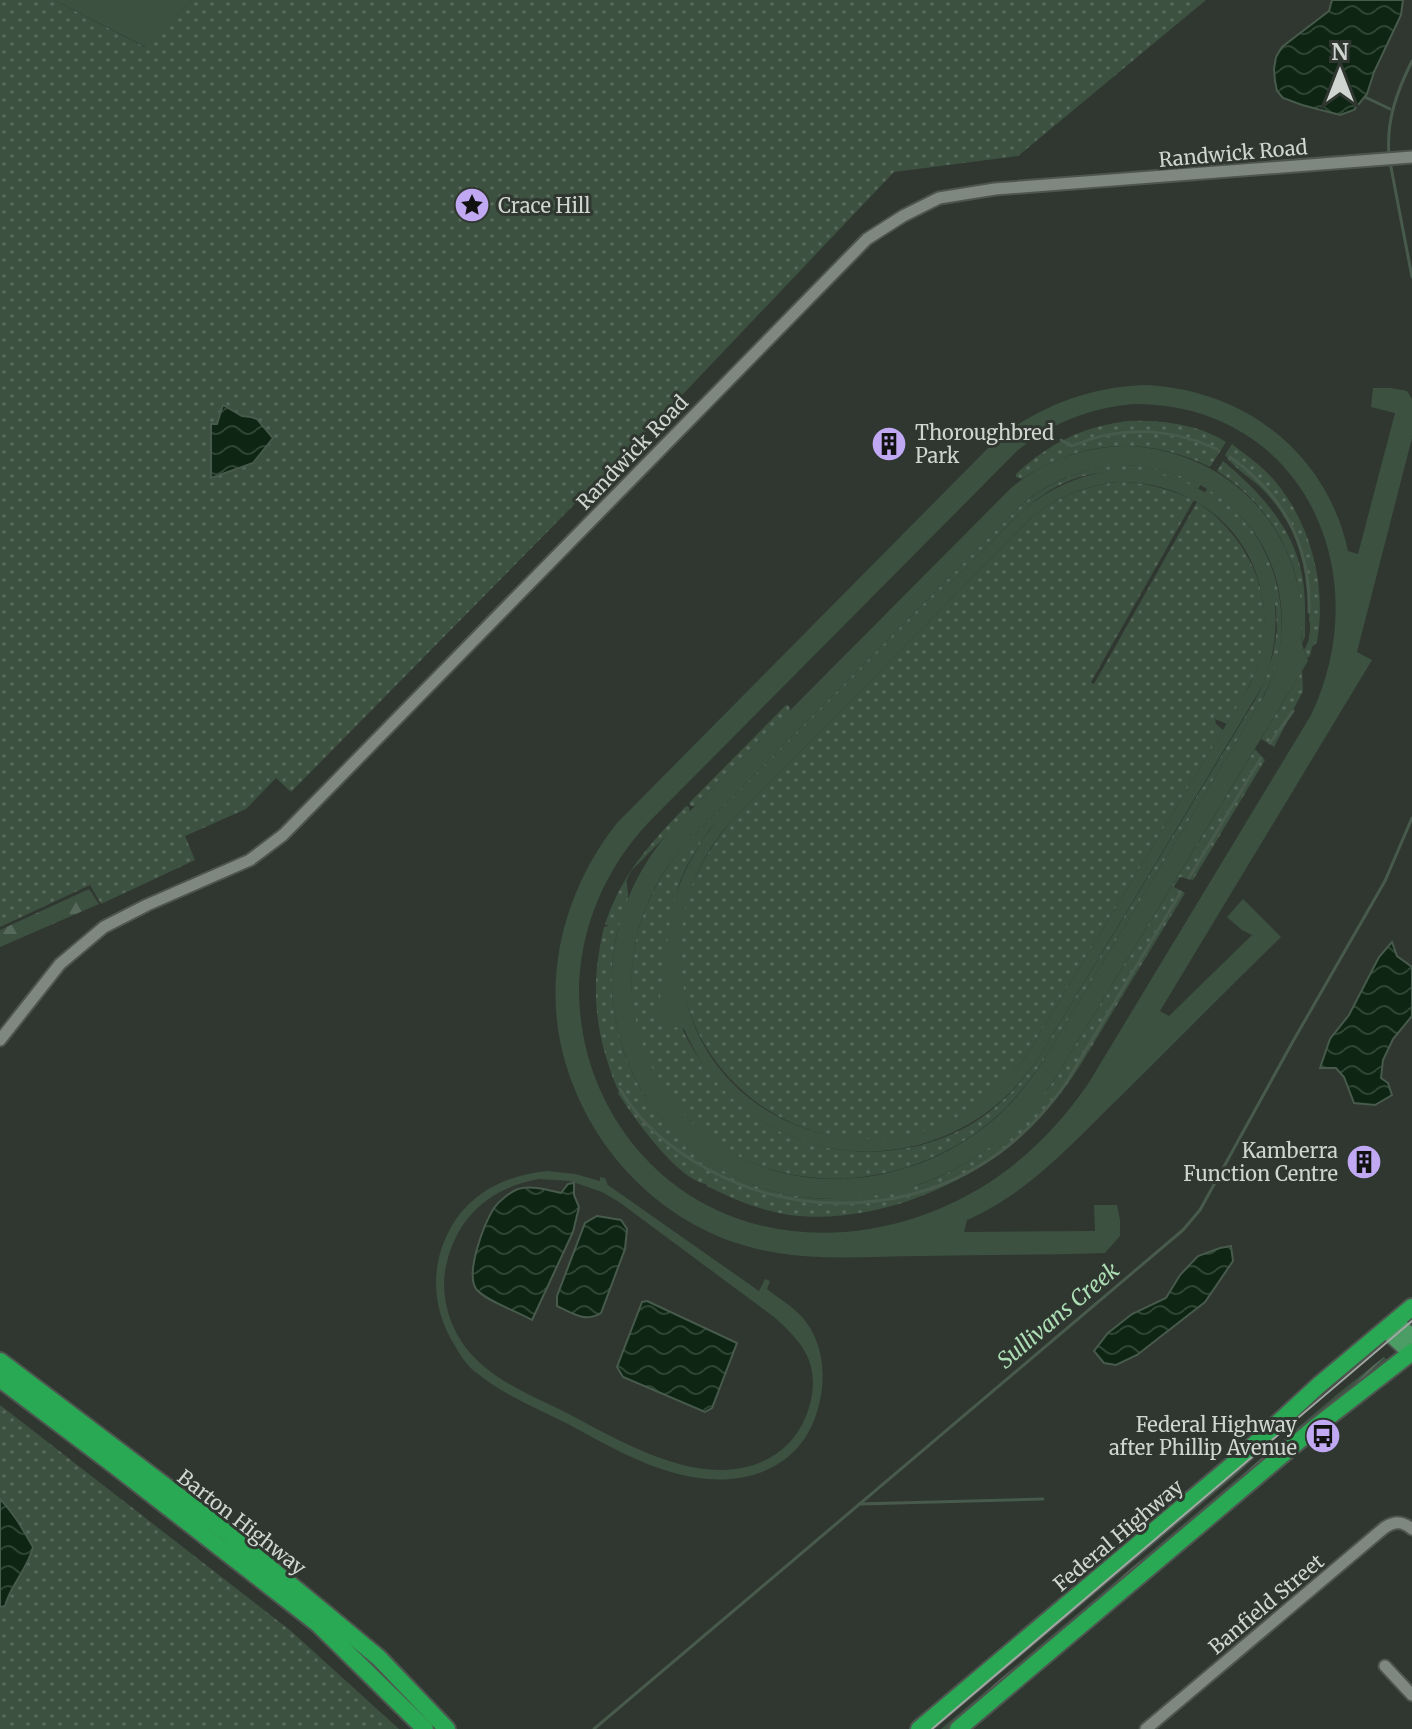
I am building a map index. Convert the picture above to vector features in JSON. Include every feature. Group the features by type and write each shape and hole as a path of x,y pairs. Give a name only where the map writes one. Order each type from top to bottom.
{"highway":[{"name":"Federal Highway","path":"919,1729 1232,1465 1319,1385 1412,1307"},
{"path":"958,1729 1412,1349"},
{"name":"Barton Highway","path":"0,1361 226,1532 325,1613 379,1658 447,1729"},
{"path":"1385,1374 1411,1374"},
{"name":"Barton Highway","path":"0,1379 318,1624 425,1729"}],"main road":[{"path":"1390,1326 1412,1349"}],"street":[{"name":"Randwick Road","path":"0,1040 60,964 104,927 250,860 283,835 867,239 903,216 939,198 995,189 1407,158"},
{"name":"Banfield Street","path":"1146,1729 1384,1528 1392,1522 1403,1523 1412,1529"},
{"path":"1385,1666 1412,1695"}],"green space":[{"path":"0,0 54,0 145,47 191,0 1206,0 1018,156 894,172 685,392 291,792 276,778 246,809 185,836 195,860 101,904 90,885 0,927"},
{"path":"54,0 191,0 146,47"},
{"path":"1148,385 1184,390 1218,400 1249,414 1277,434 1301,457 1322,485 1337,516 1348,551 1358,554 1395,413 1371,407 1373,388 1407,391 1412,399 1412,438 1357,652 1372,660 1160,1011 1169,1016 1252,935 1227,917 1243,899 1281,937 1070,1146 1032,1180 990,1209 967,1220 964,1232 1095,1231 1094,1205 1117,1205 1120,1236 1105,1253 814,1257 739,1244 703,1229 669,1209 639,1184 613,1155 591,1123 574,1088 562,1050 556,990 564,930 585,874 617,823 997,439 1050,407 1087,394","holes":["1133,404 1192,411 1242,432 1282,464 1311,506 1329,553 1336,606 1330,661 1311,715 1088,1084 1044,1138 1004,1172 947,1206 901,1222 853,1231 806,1232 759,1225 715,1209 673,1184 637,1149 612,1114 594,1076 583,1035 579,993 584,946 597,901 619,860 648,823 1017,451 1057,425 1102,409"]},
{"path":"1128,421 1178,424 1226,442 1210,467 1162,450 1114,446 1067,456 1022,479 1016,477 1041,453 1067,438 1095,427"},
{"path":"1232,444 1274,480 1287,497 1307,535 1318,577 1320,621 1317,642 1307,658 1304,650 1310,624 1306,580 1299,549 1277,507 1225,455"},
{"path":"1111,447 1157,449 1185,457 1235,485 1256,505 1274,527 1288,553 1299,591 1301,640 1308,661 1053,1082 1028,1112 991,1147 940,1176 897,1191 853,1198 809,1198 766,1189 725,1172 689,1147 657,1113 637,1082 618,1031 612,994 616,937 628,899 645,864 669,832 1011,488 1037,470 1065,457","holes":["1124,465 1167,472 1204,487 1235,510 1259,540 1275,574 1282,612 1279,652 1265,694 1038,1069 1020,1093 992,1121 955,1147 913,1166 870,1176 826,1179 783,1173 743,1158 705,1134 673,1101 654,1072 641,1040 633,1006 632,971 637,935 648,901 666,870 689,841 1032,496 1069,476 1096,469"]},
{"path":"1223,461 1273,511 1291,541 1304,590 1305,637 1302,643 1300,599 1291,561 1261,510 1248,495 1217,471"},
{"path":"1113,465 1158,469 1201,484 1198,489 1162,477 1116,472 1080,477 1047,492 1015,518 710,829 688,865 677,894 679,1016 696,1054 723,1088 748,1112 777,1130 842,1150 909,1148 942,1138 973,1123 1003,1101 1041,1054 1263,685 1277,630 1276,607 1243,527 1205,493 1207,488 1228,503 1246,522 1271,565 1278,589 1281,640 1275,669 1262,699 1043,1061 1006,1108 991,1121 956,1146 917,1164 876,1175 834,1179 793,1175 753,1163 716,1143 683,1114 664,1089 648,1061 634,1016 633,958 642,919 658,882 682,848 1021,505 1064,479"},
{"path":"1110,471 1153,473 1192,485 1224,506 1249,533 1266,566 1275,603 1274,643 1263,685 1041,1054 1003,1099 957,1130 907,1148 854,1151 803,1141 755,1117 715,1080 684,1029 655,1023 672,911 685,871 707,834 725,812 1023,510 1064,484","holes":["1118,482 1157,486 1192,499 1220,519 1242,546 1257,577 1264,611 1262,648 1250,685 1028,1053 981,1102 925,1131 866,1139 808,1129 756,1103 714,1061 688,1006 681,938 683,922 690,891 711,848 730,823 1030,519 1061,498 1094,486"]},
{"path":"1118,482 1157,487 1194,500 1091,682 1094,684 1197,502 1231,532 1244,550 1261,591 1264,635 1260,657 1246,692 1227,724 1215,719 1223,730 1028,1053 995,1091 969,1111 939,1126 923,1132 871,1140 821,1133 776,1115 737,1086 707,1048 687,1004 679,955 686,902 704,860 730,823 1030,519 1071,494"},
{"path":"1302,671 1303,691 1274,747 1261,739"},
{"path":"786,705 790,711 695,806 691,806 689,803"},
{"path":"1255,749 1265,760 1193,880 1180,877 1174,887 1185,893 1073,1077 1057,1099 1024,1133 967,1174 902,1203 867,1212 799,1216 775,1212 729,1197 682,1171 657,1146 618,1093 603,1047 597,1008 597,969 604,927 608,926 605,924 612,906 629,874 686,806 690,812 629,875 627,902 614,951 612,988 616,1024 634,1076 647,1099 663,1120 702,1157 724,1171 773,1191 817,1199 835,1198 914,1186 956,1168 999,1140 1053,1082"},
{"path":"89,889 99,904 0,947 0,930"},
{"path":"532,1173 575,1174 600,1181 600,1177 605,1178 608,1185 759,1291 765,1279 770,1281 767,1289 793,1308 813,1333 821,1358 823,1372 817,1412 808,1433 795,1450 780,1463 742,1477 700,1478 678,1474 608,1446 488,1382 468,1365 448,1333 438,1304 436,1275 443,1245 457,1218 478,1196 503,1182","holes":["539,1179 570,1181 602,1192 619,1202 774,1317 800,1344 810,1363 811,1400 799,1430 783,1449 751,1466 724,1470 669,1461 615,1438 512,1386 487,1369 466,1348 450,1318 444,1285 447,1262 459,1231 480,1206 506,1189"]},
{"path":"1384,1357 1388,1361 948,1729 941,1729 1341,1391"},
{"path":"0,1405 291,1631 399,1729 0,1729"}],"water":[{"path":"1332,0 1403,0 1401,15 1367,94 1354,110 1340,115 1283,98 1277,91 1274,69 1282,47 1329,11"},
{"path":"223,405 242,416 257,419 273,438 253,463 211,478 211,424 217,424"},
{"path":"1392,942 1397,956 1412,967 1412,1016 1393,1039 1383,1060 1381,1078 1388,1083 1392,1095 1375,1105 1354,1103 1344,1077 1336,1068 1320,1068 1330,1039 1349,1015 1379,957"},
{"path":"574,1183 574,1195 579,1207 573,1232 532,1320 477,1290 474,1262 485,1225 496,1205 518,1189 534,1188 561,1193 568,1184"},
{"path":"597,1216 621,1220 627,1229 625,1249 601,1313 584,1317 557,1306 557,1296 585,1223"},
{"path":"1231,1246 1233,1261 1205,1302 1137,1355 1116,1365 1104,1363 1094,1351 1108,1333 1132,1314 1166,1298 1180,1275 1198,1256"},
{"path":"647,1301 737,1343 712,1408 705,1412 623,1377 617,1367 642,1302"},
{"path":"0,1499 33,1547 5,1606 0,1607"}],"waterway":[{"name":"Sullivans Creek","path":"1389,155 1389,130 1394,106 1412,61"},
{"path":"1365,97 1390,109"},
{"name":"Sullivans Creek","path":"1390,162 1412,277"},
{"path":"1061,440 1072,446 1127,432 1163,433 1217,449"},
{"path":"1230,457 1265,488 1290,524 1305,565 1309,612"},
{"path":"1270,743 1293,711"},
{"path":"1189,878 1261,758"},
{"name":"Sullivans Creek","path":"594,1729 1183,1230 1200,1210 1385,881 1412,818"},
{"path":"620,1089 637,1114 671,1145 709,1170 744,1186 781,1197 857,1203 894,1198 931,1188 966,1173 999,1153 1043,1112 1066,1083 1181,892"},
{"path":"859,1504 1043,1499"}],"tram line":[{"path":"932,1729 1412,1321"}],"place":[{"name":"Crace Hill","path":"472,205"},
{"name":"Thoroughbred Park","path":"889,444"},
{"name":"Kamberra Function Centre","path":"1364,1162"},
{"name":"Federal Highway after Phillip Avenue","path":"1323,1436"}]}
